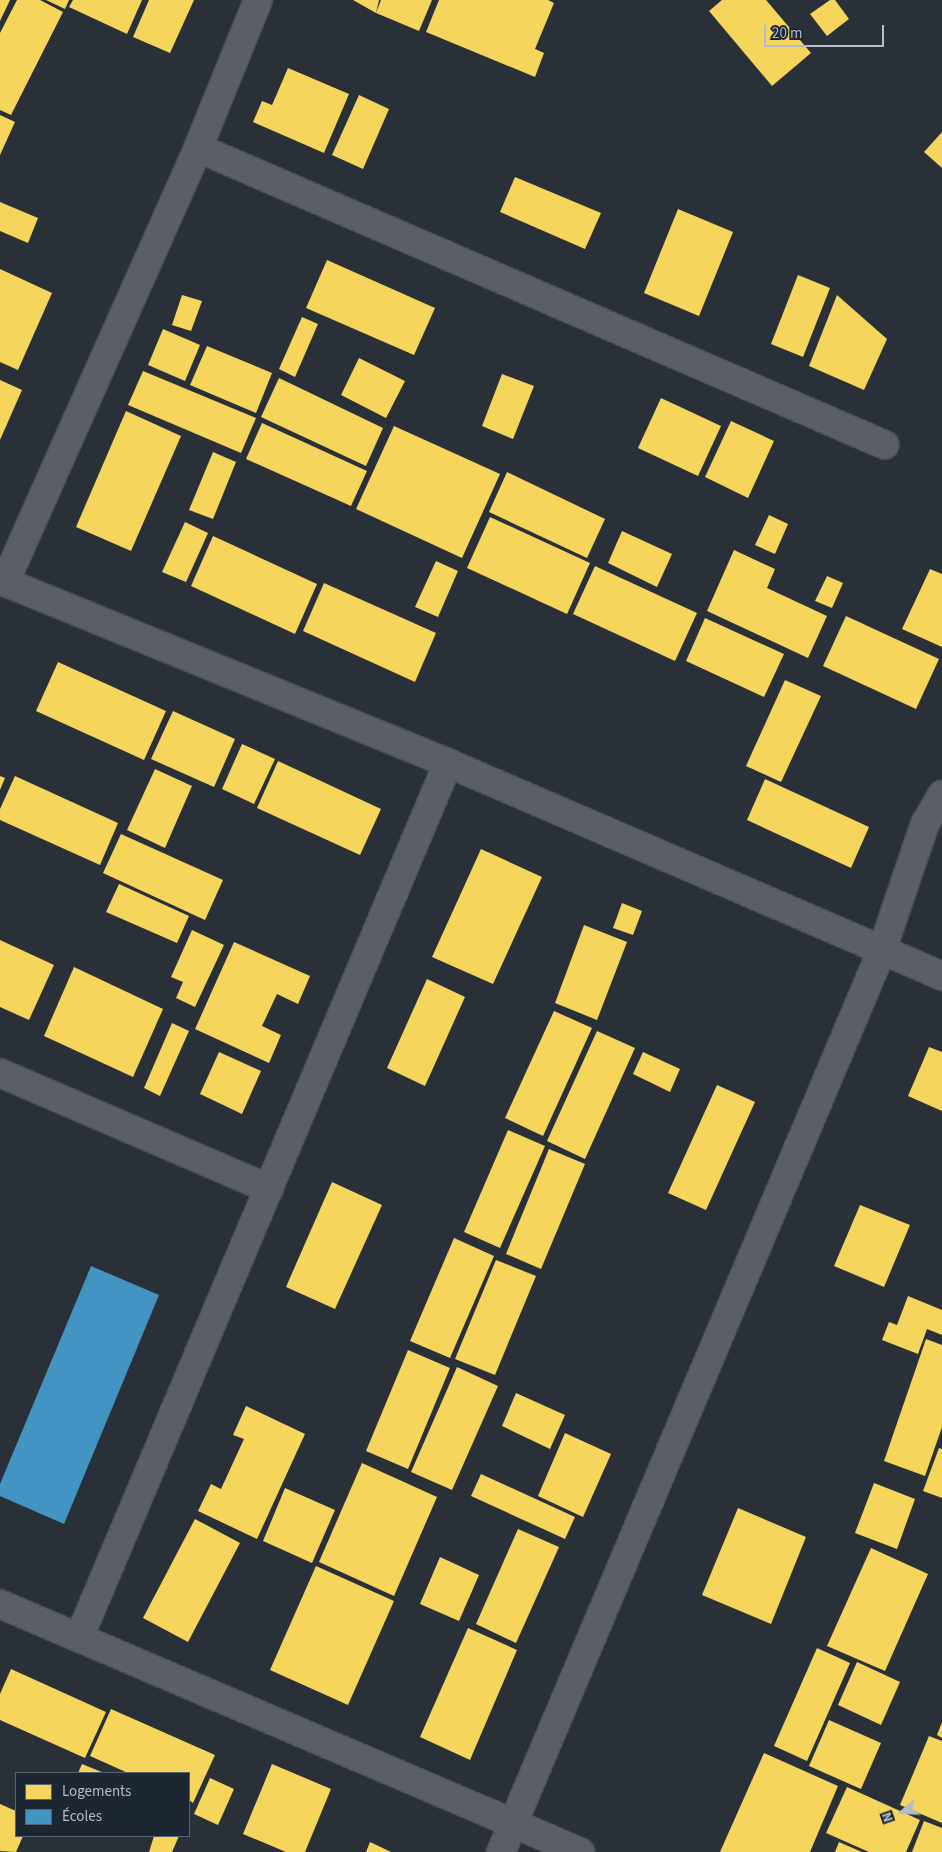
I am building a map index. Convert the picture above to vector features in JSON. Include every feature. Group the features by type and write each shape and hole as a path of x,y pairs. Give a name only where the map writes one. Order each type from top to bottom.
{"street":[{"path":"258,0 198,148 2,581 448,764 942,976"},
{"path":"198,148 885,445"},
{"path":"79,1638 448,764"},
{"path":"501,1852 882,950 925,824 942,795"},
{"path":"0,1073 269,1189"},
{"path":"0,1604 513,1825 580,1852"}],"building: Logements":[{"path":"0,0 10,0 0,21"},
{"path":"17,0 40,0 63,12 11,115 0,110 0,33"},
{"path":"46,0 69,0 65,9"},
{"path":"73,0 142,0 127,34 69,7"},
{"path":"149,0 194,0 170,53 133,37"},
{"path":"353,0 379,0 376,13"},
{"path":"381,0 432,0 419,31 376,13"},
{"path":"439,0 548,0 554,3 535,49 544,53 535,77 426,32"},
{"path":"722,0 766,0 811,53 772,86 709,11"},
{"path":"830,0 835,0 849,19 827,36 810,14"},
{"path":"288,68 349,94 324,153 253,122 262,101 272,105"},
{"path":"359,95 389,109 363,169 332,155"},
{"path":"0,115 15,122 0,155"},
{"path":"942,132 942,168 924,152"},
{"path":"515,177 601,213 585,249 500,212"},
{"path":"0,202 38,218 28,243 0,231"},
{"path":"678,209 733,232 699,316 644,293"},
{"path":"327,260 435,308 414,355 306,308"},
{"path":"0,269 52,293 18,370 0,362"},
{"path":"798,275 830,288 803,357 771,344"},
{"path":"182,295 202,301 191,331 172,325"},
{"path":"837,295 887,339 864,390 809,366"},
{"path":"302,317 318,324 295,377 279,369"},
{"path":"163,329 200,345 185,381 148,365"},
{"path":"207,346 272,373 256,413 190,385"},
{"path":"359,358 405,381 386,418 341,395"},
{"path":"143,371 256,418 241,453 128,405"},
{"path":"502,374 534,386 513,439 482,426"},
{"path":"279,378 383,428 366,466 261,417"},
{"path":"0,380 22,390 0,440"},
{"path":"661,398 721,426 698,476 638,448"},
{"path":"126,411 181,436 131,551 76,527"},
{"path":"731,421 774,441 748,498 705,477"},
{"path":"262,423 367,471 351,506 246,459"},
{"path":"394,426 500,474 462,558 356,509"},
{"path":"213,452 236,462 213,519 189,510"},
{"path":"507,472 605,519 587,558 489,512"},
{"path":"769,515 788,524 775,554 755,545"},
{"path":"490,517 590,563 567,614 467,568"},
{"path":"185,522 208,533 186,582 162,572"},
{"path":"622,531 672,554 657,587 608,563"},
{"path":"213,536 317,584 295,634 191,586"},
{"path":"734,550 775,569 767,588 827,616 808,658 707,611"},
{"path":"436,561 458,571 438,617 415,607"},
{"path":"595,566 697,613 675,661 573,614"},
{"path":"930,569 942,574 942,647 902,629"},
{"path":"827,576 843,583 832,608 815,601"},
{"path":"324,583 436,633 415,682 303,631"},
{"path":"846,616 939,659 916,709 823,666"},
{"path":"705,618 784,654 764,697 686,661"},
{"path":"58,662 166,711 144,760 36,711"},
{"path":"785,680 821,696 781,782 746,766"},
{"path":"173,711 235,739 214,787 151,759"},
{"path":"242,744 275,759 254,804 222,789"},
{"path":"278,761 381,809 360,855 257,808"},
{"path":"155,769 192,786 165,848 127,830"},
{"path":"0,776 5,778 0,790"},
{"path":"15,776 118,823 100,865 0,820 0,809"},
{"path":"765,779 869,827 851,868 747,820"},
{"path":"121,834 223,880 205,920 103,873"},
{"path":"481,849 542,877 493,984 432,957"},
{"path":"119,884 189,916 177,943 106,912"},
{"path":"622,903 642,911 633,935 613,928"},
{"path":"584,925 627,942 597,1020 555,1003"},
{"path":"192,930 224,945 195,1007 176,998 183,982 171,977"},
{"path":"0,940 54,965 29,1020 0,1007"},
{"path":"234,942 310,976 298,1004 277,994 262,1026 281,1035 269,1063 195,1029"},
{"path":"74,967 163,1009 133,1077 44,1036"},
{"path":"427,979 465,997 425,1086 387,1068"},
{"path":"554,1011 592,1028 543,1136 505,1118"},
{"path":"172,1023 189,1031 160,1096 144,1088"},
{"path":"597,1031 635,1048 585,1159 547,1141"},
{"path":"929,1047 942,1052 942,1111 908,1096"},
{"path":"219,1052 261,1071 242,1114 200,1094"},
{"path":"643,1052 680,1069 670,1092 633,1074"},
{"path":"717,1085 755,1102 706,1210 668,1193"},
{"path":"508,1130 545,1146 500,1248 464,1232"},
{"path":"549,1149 585,1164 541,1269 506,1254"},
{"path":"332,1182 382,1205 335,1309 286,1287"},
{"path":"860,1205 910,1225 884,1287 834,1266"},
{"path":"454,1238 494,1256 450,1358 410,1341"},
{"path":"496,1260 536,1276 495,1375 455,1359"},
{"path":"908,1296 942,1310 942,1335 927,1329 918,1354 882,1340 889,1322 897,1325"},
{"path":"926,1339 942,1345 942,1427 925,1476 884,1461"},
{"path":"408,1350 450,1368 408,1469 366,1451"},
{"path":"457,1367 498,1386 452,1490 411,1472"},
{"path":"516,1393 565,1415 550,1449 502,1426"},
{"path":"246,1406 305,1434 257,1539 198,1511 211,1484 221,1489 244,1439 233,1435"},
{"path":"565,1433 611,1454 583,1517 538,1496"},
{"path":"939,1448 942,1449 942,1498 923,1491"},
{"path":"362,1463 437,1497 394,1596 319,1562"},
{"path":"481,1474 575,1517 565,1539 471,1496"},
{"path":"874,1483 915,1499 897,1549 855,1533"},
{"path":"285,1488 335,1510 312,1563 263,1541"},
{"path":"738,1508 806,1537 771,1624 702,1595"},
{"path":"195,1519 240,1543 188,1642 143,1618"},
{"path":"518,1529 559,1547 516,1643 476,1624"},
{"path":"871,1548 928,1574 885,1671 827,1646"},
{"path":"440,1557 479,1575 459,1621 420,1604"},
{"path":"316,1566 394,1601 348,1705 270,1670"},
{"path":"468,1628 517,1650 470,1760 420,1737"},
{"path":"817,1648 850,1663 807,1761 774,1746"},
{"path":"857,1662 900,1682 881,1725 838,1705"},
{"path":"11,1669 106,1712 85,1758 0,1720 0,1694"},
{"path":"111,1709 215,1755 193,1803 190,1801 190,1772 126,1772 90,1756"},
{"path":"829,1720 881,1743 861,1789 809,1766"},
{"path":"942,1722 942,1738 937,1735"},
{"path":"929,1736 942,1741 942,1823 900,1805"},
{"path":"764,1753 838,1786 810,1852 720,1852"},
{"path":"82,1764 102,1772 78,1772"},
{"path":"272,1764 331,1789 305,1852 286,1852 243,1834"},
{"path":"210,1778 234,1789 218,1825 194,1814"},
{"path":"847,1787 920,1820 906,1852 869,1852 826,1833"},
{"path":"0,1804 15,1811 15,1837 23,1837 16,1852 0,1851"},
{"path":"924,1821 942,1828 942,1852 912,1852"},
{"path":"154,1837 179,1837 172,1852 149,1852"},
{"path":"370,1842 391,1852 366,1852"},
{"path":"839,1842 862,1852 835,1852"}],"building: Écoles":[{"path":"91,1266 159,1295 64,1524 0,1496 0,1484"}]}
